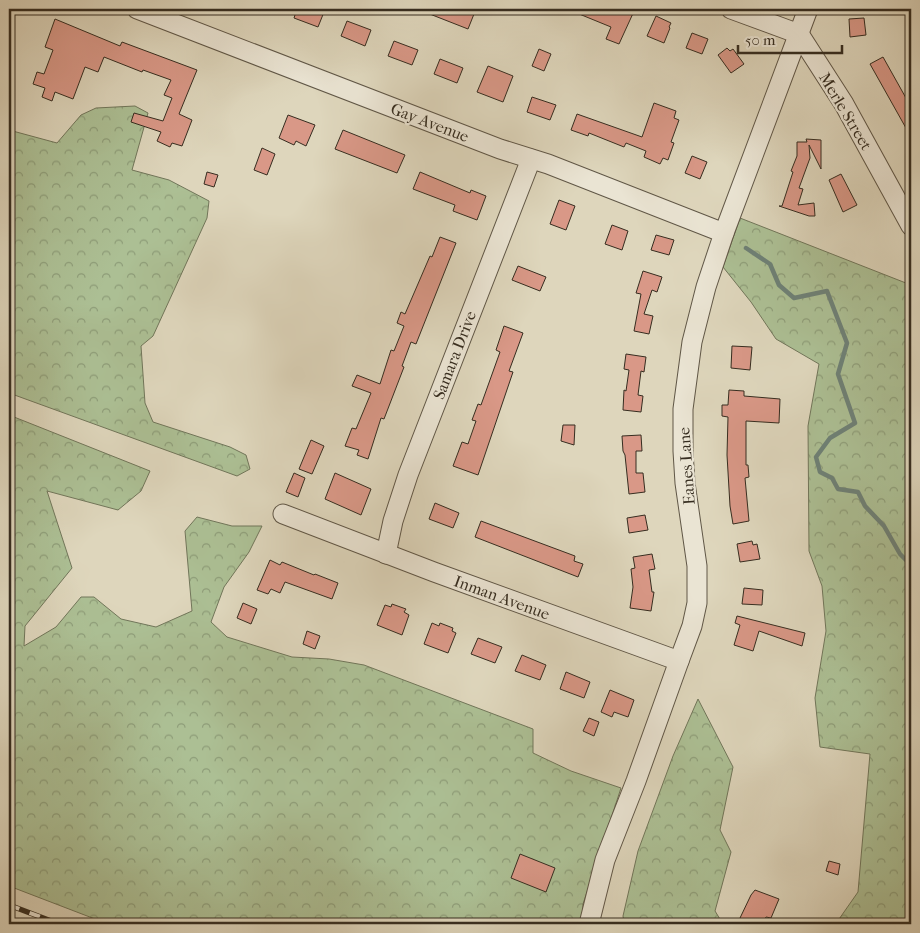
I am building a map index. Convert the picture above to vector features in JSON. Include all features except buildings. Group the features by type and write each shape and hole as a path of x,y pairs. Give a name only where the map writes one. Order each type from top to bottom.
{"street":[{"name":"Gay Avenue","path":"137,9 491,146 531,159 724,233"},
{"path":"731,9 799,34"},
{"name":"Eanes Lane","path":"589,924 605,860 680,661 692,626 698,594 698,566 685,483 683,451 685,386 692,342 706,287 724,233 808,9"},
{"name":"Merle Street","path":"799,34 844,104 911,226"},
{"name":"Samara Drive","path":"386,554 393,522 408,475 531,159"},
{"name":"Inman Avenue","path":"283,514 386,554 680,661"}],"green space":[{"path":"135,106 148,113 132,170 169,180 209,201 207,218 153,336 141,346 145,403 153,422 230,447 246,455 250,469 237,476 9,393 9,130 57,143 81,115 96,108"},
{"path":"740,218 911,285 911,446 909,451 911,455 911,924 834,924 858,892 870,754 820,747 815,698 826,631 822,586 809,551 808,426 819,364 776,339 751,302 723,267"},
{"path":"9,415 150,471 141,491 118,510 47,491 72,568 25,626 24,646 56,627 81,597 94,597 121,619 156,627 192,611 185,531 197,517 232,526 262,526 249,552 224,587 211,622 227,637 292,657 329,659 364,665 533,729 533,753 571,771 621,788 583,904 582,924 108,924 9,886"},
{"path":"698,699 733,767 720,830 731,852 715,911 723,924 624,924 623,916 638,851 673,756"}],"waterway":[{"path":"746,248 770,264 779,285 794,298 827,291 847,343 838,374 855,423 830,438 816,457 820,472 832,478 838,489 858,492 865,506 884,526 900,554 911,565"}],"railway":[{"path":"9,905 59,924"}]}
